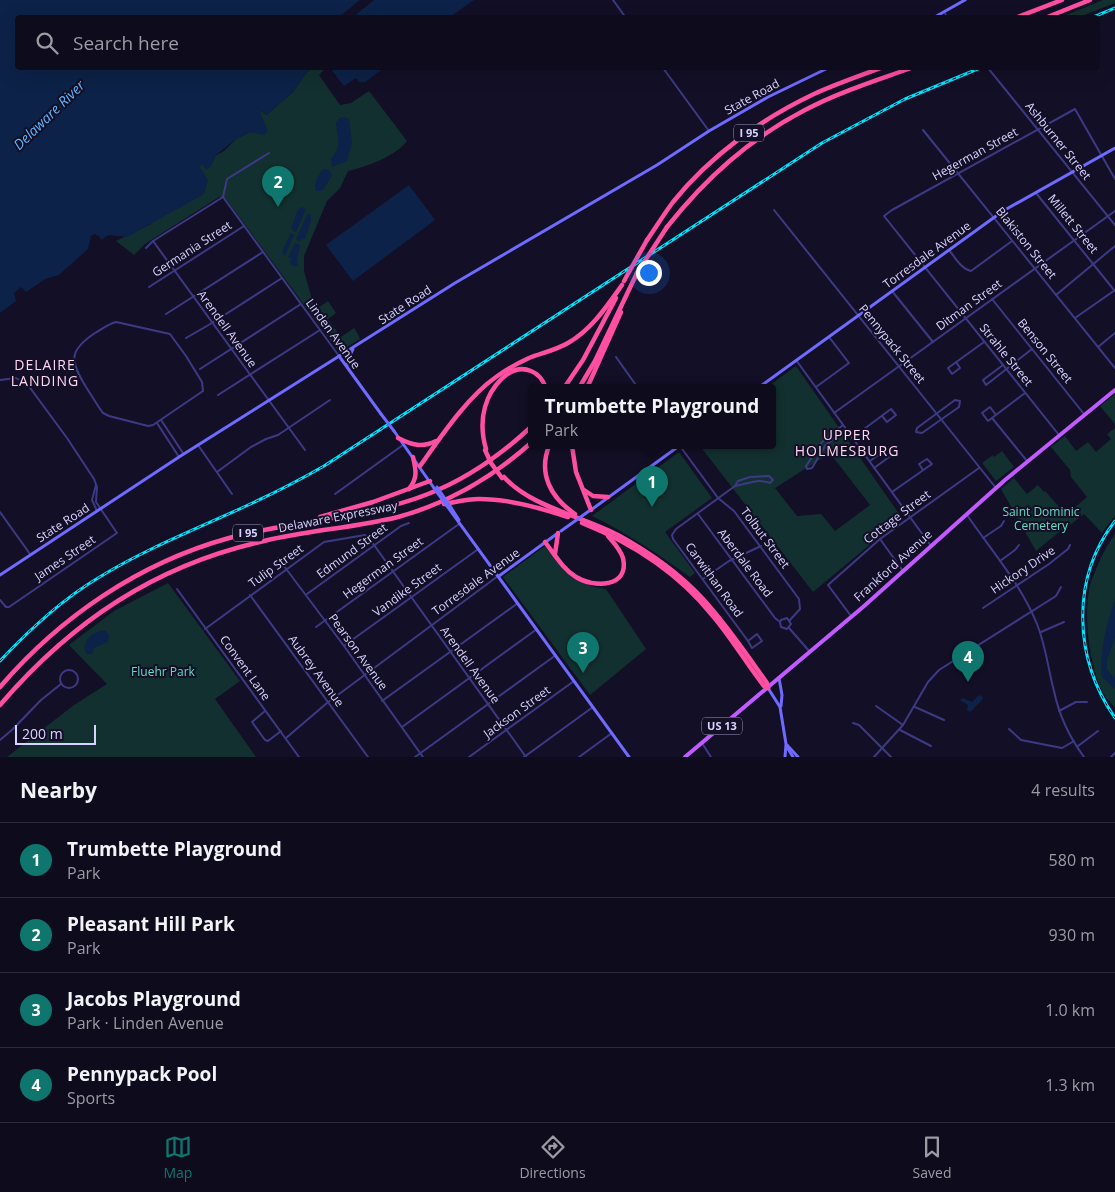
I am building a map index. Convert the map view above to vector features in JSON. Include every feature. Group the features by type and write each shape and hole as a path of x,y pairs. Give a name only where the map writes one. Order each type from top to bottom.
{"highway":[{"path":"1023,15 1062,0"},
{"path":"1052,15 1090,0"},
{"name":"I 95","path":"567,384 583,360 647,240 672,203 691,182 739,140 775,115 831,86 875,70"},
{"name":"I 95","path":"581,384 595,361 636,275 667,227 690,198 718,170 774,127 826,100 906,70"},
{"path":"589,384 611,337 636,275"},
{"path":"420,466 476,394 508,369 530,358 559,348 576,338 603,312 623,283"},
{"path":"508,369 492,386 484,403 480,422 480,432 485,450 491,463 503,478 521,494 605,533 647,556 686,586 712,615 764,686 768,688"},
{"path":"485,450 482,424 485,407 492,390 503,377 514,371 529,370 540,377 544,384"},
{"path":"523,434 528,427"},
{"name":"Delaware Expressway","path":"0,687 43,641 82,610 157,565 226,538 371,511 428,495 448,486 485,464 528,430"},
{"path":"398,438 418,446 438,441"},
{"name":"Delaware Expressway","path":"0,705 29,672 63,640 107,607 145,584 228,550 265,540 376,522 435,505 502,468 528,445"},
{"path":"548,449 545,473 551,492 567,509 592,523"},
{"path":"572,449 574,465 590,510"},
{"path":"408,489 416,477 413,458"},
{"path":"503,478 529,496 617,535 644,551 688,584 721,620 768,683 768,688"},
{"path":"293,524 362,506 430,481"},
{"path":"583,489 593,496 608,497"},
{"path":"435,505 467,500 493,500 527,506 568,517"},
{"path":"554,554 559,532"},
{"path":"545,542 564,567 582,581 598,585 612,583 622,572 623,560 617,545 605,533"}],"main road":[{"path":"938,15 966,0"},
{"name":"State Road","path":"0,574 183,454 455,283 657,164 709,131 768,97 824,70"},
{"name":"Torresdale Avenue","path":"763,384 994,218 1115,148"},
{"path":"347,367 347,361 354,348"},
{"name":"Linden Avenue","path":"339,356 629,757"},
{"name":"Frankford Avenue","path":"685,757 810,652 996,488 1115,390"},
{"name":"Torresdale Avenue","path":"498,576 675,449"},
{"path":"779,678 786,744 785,757"},
{"path":"768,688 778,701 781,709"},
{"path":"786,744 793,757"},
{"path":"786,744 798,757"}],"street":[{"path":"613,0 624,15"},
{"path":"664,70 709,131"},
{"name":"Ashburner Street","path":"990,70 1115,225"},
{"name":"Hegerman Street","path":"884,216 958,173 1076,109 1101,156"},
{"name":"Blakiston Street","path":"923,130 1115,368"},
{"path":"146,248 153,241 223,196 227,179 269,153"},
{"path":"1101,156 1115,179"},
{"name":"Millett Street","path":"1036,192 1115,290"},
{"name":"Linden Avenue","path":"223,196 339,356"},
{"name":"Pennypack Street","path":"774,210 996,488"},
{"name":"Ditman Street","path":"834,413 1115,211"},
{"name":"Strahle Street","path":"884,216 1060,435"},
{"name":"Germania Street","path":"149,287 244,226"},
{"name":"Arendell Avenue","path":"153,241 305,450"},
{"path":"949,250 968,271 973,270 1012,241"},
{"path":"1056,294 1115,246"},
{"path":"166,314 263,252"},
{"path":"186,338 282,278"},
{"path":"1075,318 1115,290"},
{"path":"892,291 933,342"},
{"name":"Benson Street","path":"992,299 1085,414"},
{"path":"200,369 301,304"},
{"path":"116,322 161,331 172,337 204,388 157,423 148,426 103,413 74,366 77,348 82,341 116,322"},
{"path":"218,394 320,330"},
{"path":"1098,347 1115,333"},
{"path":"816,387 849,363 829,337"},
{"path":"956,362 960,368 952,374 948,368 956,362 984,342"},
{"path":"1003,365 983,380 986,385 1032,349"},
{"path":"616,358 635,384"},
{"path":"796,360 931,546"},
{"path":"0,380 16,378 28,385 67,438 96,482 92,502 98,510"},
{"path":"996,415 990,407 982,413 988,421 1026,393"},
{"path":"217,472 251,447 276,436 330,400"},
{"path":"955,400 960,401 959,406 941,419 921,433 916,432 917,428 936,414 955,400"},
{"path":"852,438 891,409 896,415 887,422 882,416"},
{"path":"992,418 1027,462"},
{"path":"161,420 183,454"},
{"path":"157,423 179,457"},
{"path":"843,425 822,442 806,466 807,469 812,468 825,446 846,428"},
{"path":"198,445 232,494"},
{"path":"336,494 403,445"},
{"path":"870,462 891,446 896,452 874,468"},
{"name":"Tolbut Street","path":"681,449 718,498 734,511 800,601 800,610 790,620 789,628"},
{"path":"892,492 932,464 927,459 919,464 923,470"},
{"name":"Cottage Street","path":"851,616 828,585 880,539 980,467"},
{"path":"697,513 735,486 756,481 770,483 773,480 769,476 750,476 738,481 735,486"},
{"name":"James Street","path":"0,600 6,607 9,607 116,534 116,531 98,510"},
{"path":"0,512 30,554"},
{"name":"Carwithan Road","path":"697,513 676,529 672,535 673,539 748,641"},
{"name":"Aberdale Road","path":"697,513 780,622"},
{"path":"966,514 1016,586 1040,632 1059,711 1074,742 1084,757"},
{"path":"983,538 1001,526 1004,521"},
{"name":"Hegerman Street","path":"316,627 461,523"},
{"name":"Edmund Street","path":"306,595 401,526 409,524"},
{"name":"Arendell Avenue","path":"365,535 412,597 525,757"},
{"name":"Tulip Street","path":"205,629 324,542 365,535"},
{"path":"880,539 903,571"},
{"path":"999,562 1016,550 1019,545"},
{"name":"Hickory Drive","path":"983,608 1049,564 1068,549 1070,545"},
{"path":"703,579 732,559 760,546"},
{"name":"Vandike Street","path":"344,646 479,549"},
{"name":"Pearson Avenue","path":"278,558 424,757"},
{"name":"Torresdale Avenue","path":"286,738 327,703 498,576"},
{"path":"874,757 900,730 928,682 938,670 1056,596 1060,587"},
{"name":"Convent Lane","path":"177,589 300,757"},
{"name":"Aubrey Avenue","path":"250,595 368,757"},
{"path":"382,701 518,603"},
{"path":"790,620 784,618 780,622 780,626 783,629 789,628 810,652"},
{"path":"1040,632 1064,622"},
{"path":"402,727 537,629"},
{"path":"757,634 762,641 752,648 748,641 757,634"},
{"path":"415,757 556,655"},
{"path":"70,670 76,674 77,681 73,687 66,688 62,684 60,679 63,672 70,670"},
{"name":"Jackson Street","path":"469,757 574,681"},
{"path":"0,740 40,700 62,684"},
{"path":"1059,711 1077,702 1087,702"},
{"path":"876,706 903,725"},
{"path":"525,757 593,707"},
{"path":"915,707 944,720"},
{"path":"265,711 252,722 265,740 268,741 281,731"},
{"path":"853,723 859,725 892,757"},
{"path":"1009,728 1021,740 1062,748 1074,742"},
{"path":"900,730 930,746"},
{"path":"1077,746 1098,731"},
{"path":"579,757 612,733"},
{"path":"702,743 711,757"},
{"path":"1111,757 1115,753"}],"green space":[{"path":"1103,0 1115,0 1115,3 1084,15 1066,15"},
{"path":"309,70 324,70 319,75 340,105 351,103 369,91 407,141 388,156 372,164 348,171 340,188 327,201 304,256 304,271 315,310 328,301 336,313 328,319 341,337 354,328 360,339 339,352 226,199 219,197 145,244 134,255 116,241 151,224 202,163 224,151 236,139 250,132 267,131 260,113 262,111 266,115 292,93"},
{"path":"796,366 902,518 813,592 702,449 776,449 776,384 771,384","holes":["830,453 870,505 835,531 821,514 797,516 775,488"]},
{"path":"1115,394 1115,424 1100,406"},
{"name":"Saint Dominic Cemetery","path":"1115,428 1115,516 1102,533 1084,514 1036,551 1001,489 1014,478 1027,494 1038,485 1066,515 1087,497 1071,477 1070,470 1051,447 1065,436 1076,451 1088,442 1096,452 1111,439 1107,434"},
{"path":"1002,451 1014,467 996,481 982,463"},
{"path":"679,452 712,498 665,532 695,573 690,577 618,529 592,516"},
{"path":"1115,534 1115,708 1105,696 1095,671 1091,656 1087,609 1091,582"},
{"path":"545,546 563,569 577,580 606,589 646,649 590,695 503,577"},
{"name":"Fluehr Park","path":"168,583 240,681 215,699 256,757 7,757 74,705 107,684 69,645 114,611"}],"water":[{"name":"Delaware River","path":"0,0 360,0 341,15 15,15 15,70 309,70 292,93 266,115 263,111 260,113 268,131 263,135 250,132 236,139 216,155 211,167 206,169 202,164 199,166 208,180 204,194 127,237 109,235 101,240 95,234 91,236 88,249 59,275 45,279 26,292 21,287 14,293 16,301 0,313"},
{"path":"374,0 474,0 453,15 355,15"},
{"path":"332,70 381,70 365,82 359,82 356,78 344,86"},
{"path":"341,117 349,119 352,143 347,161 332,167 331,158 335,154 338,145 336,122"},
{"path":"328,169 332,175 324,189 316,191 316,180 322,170"},
{"path":"409,185 435,220 353,281 326,245"},
{"path":"302,207 306,209 296,232 294,232 291,228 298,210"},
{"path":"308,213 311,215 311,221 305,238 299,241 296,239"},
{"path":"291,233 294,235 285,256 282,252"},
{"path":"295,243 300,245 297,260 298,266 295,267 290,264 291,258 288,257"},
{"path":"1115,599 1115,638 1107,660 1107,669 1115,679 1115,689 1102,677 1101,668 1104,638"},
{"path":"105,630 109,635 108,642 94,648 92,654 85,652 87,639 97,632"},
{"path":"980,695 983,697 982,700 970,712 967,710 968,705 960,700 963,698 972,702"}],"railway":[{"path":"1098,15 1115,8"},
{"path":"0,661 46,616 98,578 152,549 266,497 324,466 822,143 905,99 975,70"},
{"path":"1115,521 1100,544 1090,568 1084,593 1083,619 1085,645 1091,670 1101,695 1115,718"}],"place":[{"name":"Pleasant Hill Park","path":"278,207"},
{"name":"Trumbette Playground","path":"652,507"},
{"name":"Jacobs Playground","path":"583,673"},
{"name":"Pennypack Pool","path":"968,682"}],"district":[{"name":"DELAIRE LANDING","path":"45,374"},
{"name":"UPPER HOLMESBURG","path":"847,444"}]}
